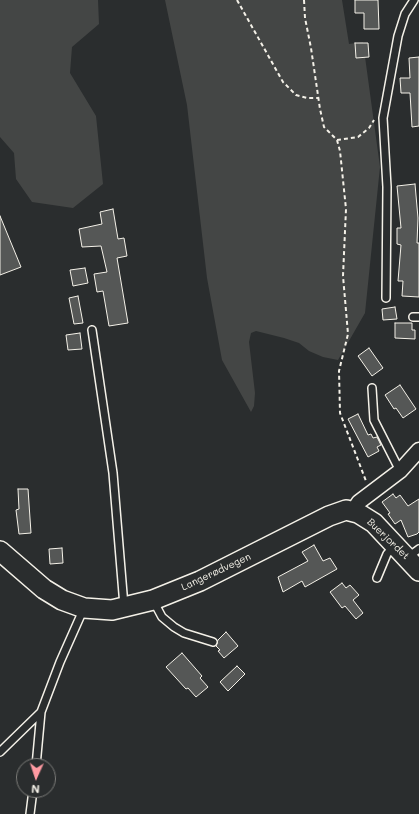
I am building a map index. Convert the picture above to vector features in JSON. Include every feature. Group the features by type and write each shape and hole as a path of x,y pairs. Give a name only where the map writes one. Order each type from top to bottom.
{"main road":[{"name":"Langerødvegen","path":"0,550 53,595 84,608 103,611 124,608 153,600 217,573 338,512 353,511"},
{"name":"Buerjordet","path":"353,511 374,523 410,555"}],"street":[{"path":"353,511 359,502 400,471 419,450"}],"lane":[{"path":"386,298 387,187 384,139 384,106 400,28 404,14 414,0"},
{"path":"92,330 113,473 124,608"},
{"path":"372,388 374,420 400,471"},
{"path":"377,578 387,554 410,555"},
{"path":"153,600 162,617 174,627 184,633 213,642"},
{"path":"37,758 41,712 60,662 84,608"},
{"path":"0,752 41,712"},
{"path":"30,814 32,798"}],"path":[{"path":"237,0 283,82 296,95 307,98 319,98"},
{"path":"304,0 305,18 324,128 337,140 340,151 346,209 342,276 348,334 339,371 340,413 371,493"},
{"path":"337,140 358,137 369,128 384,106"}],"shaded area":[{"path":"0,0 98,0 99,24 72,47 70,73 96,116 103,184 73,208 32,202 16,179 14,153 0,137"},
{"path":"165,0 342,0 349,44 363,42 380,167 365,313 338,360 323,357 309,351 299,343 284,338 256,331 251,333 249,342 255,393 254,406 251,412 222,360 207,278 187,105"}],"building":[{"path":"355,0 378,0 379,29 364,29 364,13 355,13"},
{"path":"355,43 368,43 369,57 356,58"},
{"path":"419,57 419,126 412,127 410,93 401,93 400,78 410,78 409,58"},
{"path":"415,184 418,218 417,243 419,243 419,297 402,296 403,281 398,281 401,245 397,244 397,228 401,228 397,186"},
{"path":"113,209 118,239 124,238 127,256 117,258 128,323 109,326 103,291 97,292 94,274 107,272 101,246 82,247 79,229 102,224 100,212"},
{"path":"0,216 21,267 0,275"},
{"path":"85,268 88,283 73,286 70,270"},
{"path":"78,296 83,323 74,324 69,298"},
{"path":"395,307 397,319 383,320 382,309"},
{"path":"395,323 412,323 412,330 415,330 415,339 395,338"},
{"path":"80,333 82,349 68,350 66,335"},
{"path":"369,348 383,368 372,376 358,356"},
{"path":"400,385 416,409 403,418 396,408 394,409 385,395"},
{"path":"358,414 368,435 371,434 373,438 377,437 381,445 377,447 379,451 368,457 348,419"},
{"path":"18,489 28,489 31,533 19,534 16,510 19,509"},
{"path":"393,494 396,498 400,495 408,506 419,499 419,532 417,534 408,537 401,520 395,524 388,514 390,513 382,502"},
{"path":"314,545 323,561 330,558 337,569 305,587 302,581 283,592 278,577 308,561 302,552"},
{"path":"62,548 63,563 50,564 49,549"},
{"path":"342,583 346,588 350,585 359,595 353,600 363,613 356,619 345,606 342,608 330,592"},
{"path":"226,632 238,646 224,658 216,646 218,640"},
{"path":"182,653 202,676 200,678 208,687 196,697 188,688 186,689 166,667"},
{"path":"237,666 245,674 228,691 220,682"}]}
